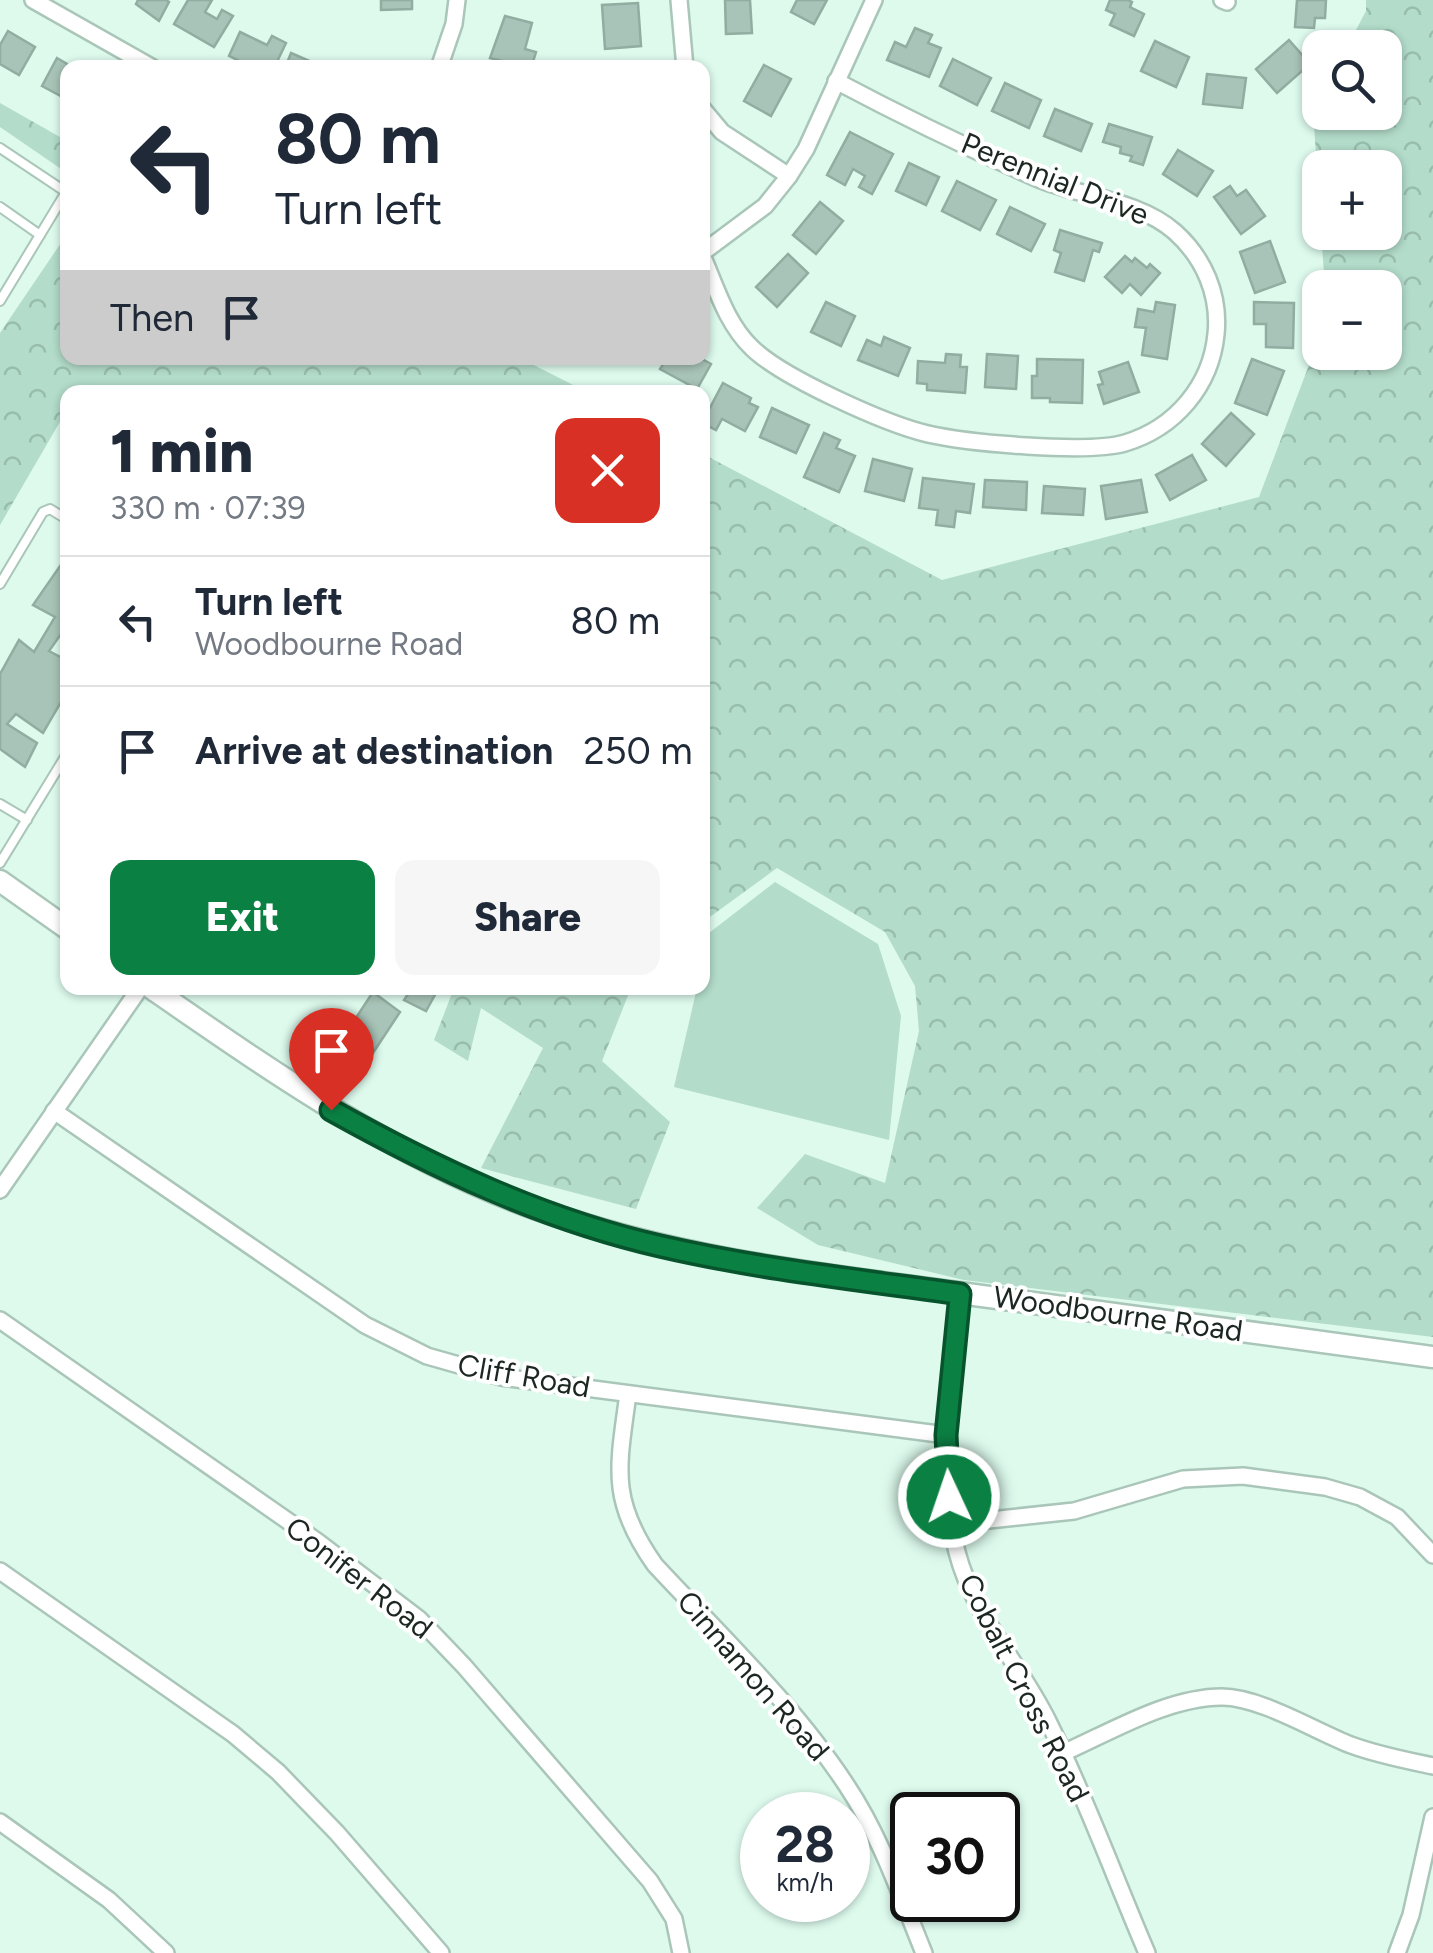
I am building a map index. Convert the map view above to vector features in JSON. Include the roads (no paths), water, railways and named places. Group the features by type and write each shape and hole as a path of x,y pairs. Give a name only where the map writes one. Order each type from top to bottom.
{"main road":[{"path":"0,881 60,923"},
{"name":"Woodbourne Road","path":"161,995 331,1110 400,1148 536,1209 657,1245 734,1261 960,1294 1433,1356"}],"street":[{"path":"33,0 139,60"},
{"path":"443,60 457,0"},
{"path":"679,0 684,60"},
{"path":"710,248 766,206 789,176 806,149 874,0"},
{"name":"Perennial Drive","path":"710,274 724,308 750,347 786,373 904,427 950,438 1094,448 1120,444 1157,429 1195,395 1214,348 1216,308 1206,272 1192,249 1174,231 1142,212 1040,179 836,81"},
{"path":"710,118 722,132 789,176"},
{"path":"0,1190 135,995"},
{"name":"Cliff Road","path":"54,1111 292,1276 394,1341 427,1356 502,1377 946,1435"},
{"name":"Cobalt Cross Road","path":"960,1294 946,1435 957,1552 968,1584 1046,1718 1147,1953"},
{"name":"Conifer Road","path":"0,1320 318,1542 419,1619 650,1881 674,1920 681,1953"},
{"name":"Cinnamon Road","path":"628,1394 620,1489 635,1537 655,1565 818,1745 847,1786 869,1823 924,1953"},
{"path":"952,1524 1074,1511 1183,1479 1243,1476 1360,1497 1396,1517 1433,1555"},
{"path":"0,1571 233,1734 278,1772 337,1833 441,1953"},
{"path":"1062,1753 1160,1711 1224,1697 1268,1710 1367,1750 1433,1766"},
{"path":"1397,1953 1412,1915 1433,1817"},
{"path":"0,1822 109,1900 166,1953"}],"lane":[{"path":"0,148 60,188"},
{"path":"0,301 60,202"},
{"path":"0,207 40,235"},
{"path":"0,584 42,512 50,510 60,516"},
{"path":"0,863 60,765"},
{"path":"0,804 27,820"}]}
